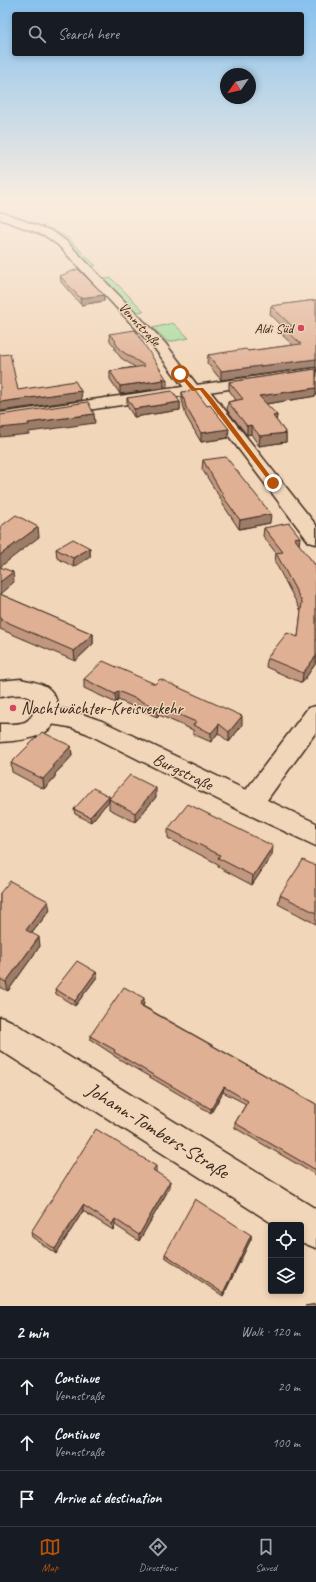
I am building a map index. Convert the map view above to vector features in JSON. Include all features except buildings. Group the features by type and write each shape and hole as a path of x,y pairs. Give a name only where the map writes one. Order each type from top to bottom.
{"street":[{"name":"Vennstraße","path":"80,261 160,346 197,389 316,538"},
{"path":"0,418 316,372"},
{"path":"0,689 13,686 27,687 39,692 46,699 48,709 46,716 36,726 24,732 12,734 0,732"},
{"path":"250,804 316,714"},
{"name":"Burgstraße","path":"46,716 72,719 94,727 316,835"},
{"name":"Johann-Tombers-Straße","path":"0,1032 316,1230"}],"green space":[{"path":"82,261 91,261 96,266 87,266"},
{"path":"111,278 144,311 132,313 101,280"},
{"path":"173,323 189,338 168,342 153,328"}],"place":[{"name":"Aldi Süd","path":"301,328"},
{"name":"Nachtwächter-Kreisverkehr","path":"13,708"}],"route":[{"path":"180,374 193,390 201,389 210,399 273,483"}]}
